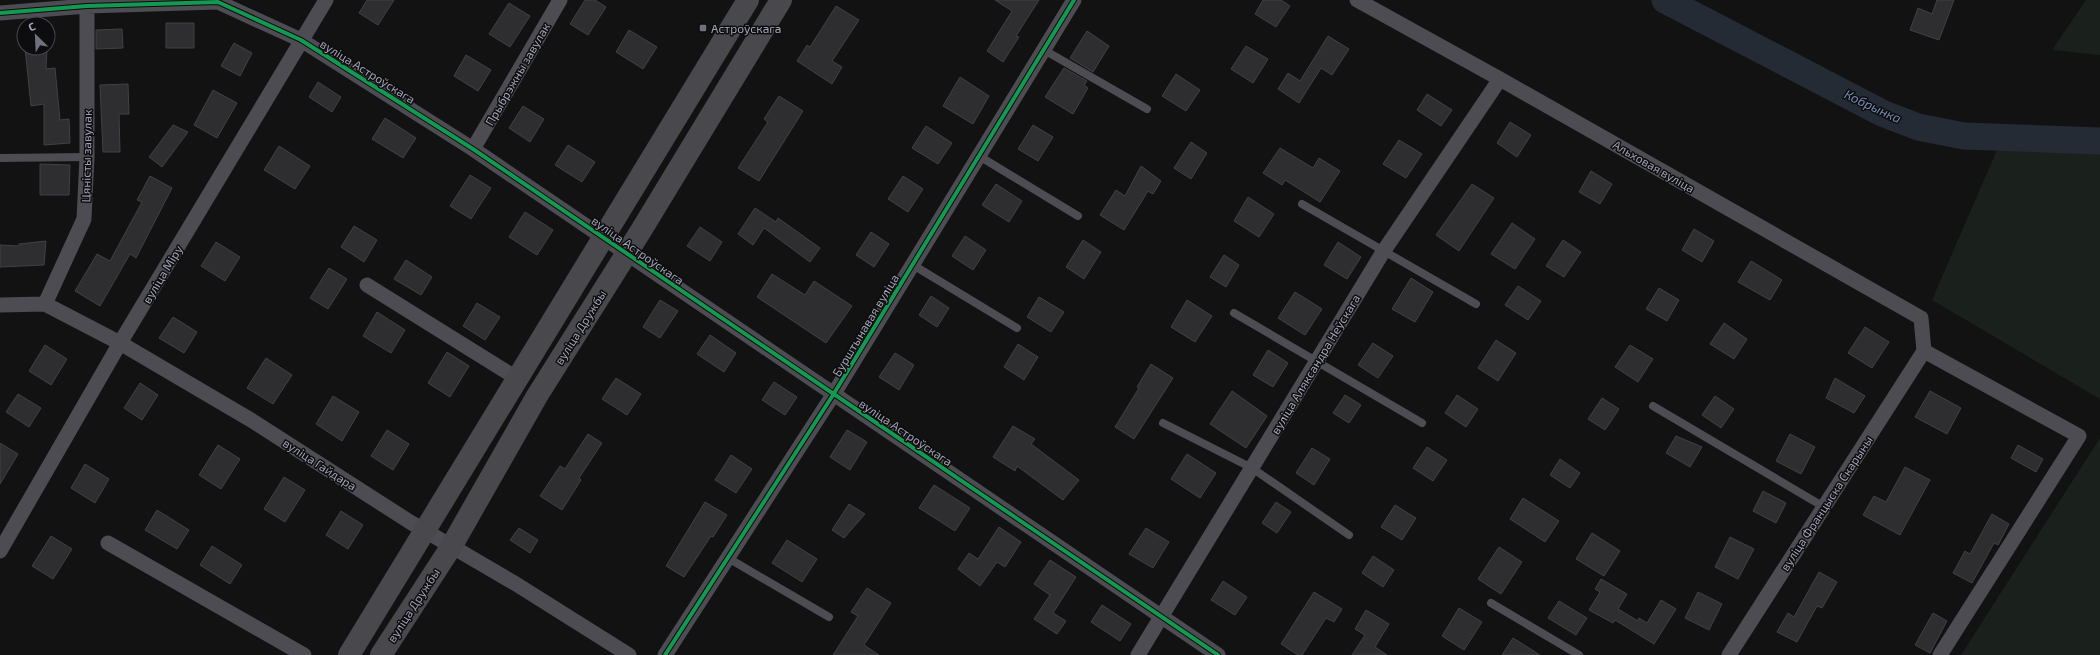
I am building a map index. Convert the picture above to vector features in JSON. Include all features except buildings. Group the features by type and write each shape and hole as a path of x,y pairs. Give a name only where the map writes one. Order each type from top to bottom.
{"main road":[{"path":"349,655 602,237 693,92 748,0"},
{"name":"вуліца Дружбы","path":"381,655 451,547 537,396 642,229 781,0"},
{"path":"626,253 620,236 621,228 656,170 693,92"},
{"path":"537,396 565,334 608,260 608,246 602,237"},
{"path":"451,547 444,541 441,533 442,523 488,447 513,386"},
{"path":"375,655 390,621 431,552 431,538 424,531"}],"street":[{"name":"вуліца Міру","path":"0,551 120,343 326,0"},
{"name":"Прыбрэжны завулак","path":"473,149 560,0"},
{"name":"Бурштынавая вуліца","path":"665,655 833,395 1074,0"},
{"name":"Альховая вуліца","path":"1357,0 1500,79 1921,318 1924,351"},
{"name":"вуліца Астроўскага","path":"0,13 87,3 218,1 301,40 473,149 833,395 1218,655"},
{"name":"Цяністы завулак","path":"45,304 84,219 87,157 87,3"},
{"name":"вуліца Аляксандра Неўскага","path":"1138,655 1383,252 1500,79"},
{"path":"366,285 513,386"},
{"name":"вуліца Гайдара","path":"0,305 45,304 120,343 250,420 424,531 516,584 629,655"},
{"name":"вуліца Францыска Скарыны","path":"1729,655 1924,351"},
{"path":"1924,351 2079,436 1940,655"},
{"path":"108,543 304,655"}],"lane":[{"path":"1044,50 1147,110"},
{"path":"979,156 1078,216"},
{"path":"0,158 87,157"},
{"path":"1302,204 1383,252 1476,304"},
{"path":"913,265 1017,328"},
{"path":"1234,313 1422,423"},
{"path":"1653,406 1824,507"},
{"path":"1163,423 1252,468 1349,535"},
{"path":"728,558 829,617"},
{"path":"1492,603 1579,655"}],"shaded area":[{"path":"2086,0 2100,0 2100,55 2052,50"},
{"path":"1997,150 2100,151 2100,399 1932,300"},
{"path":"2100,438 2100,655 1961,655"}],"waterway":[{"name":"Кобрынка","path":"1665,0 1882,113 1918,127 1964,136 2100,141"}],"cycle path":[{"path":"665,655 833,395 1074,0"},
{"path":"0,13 87,6 218,2 301,40 473,149 1218,655"}],"place":[{"name":"Астроўскага","path":"703,28"}]}
